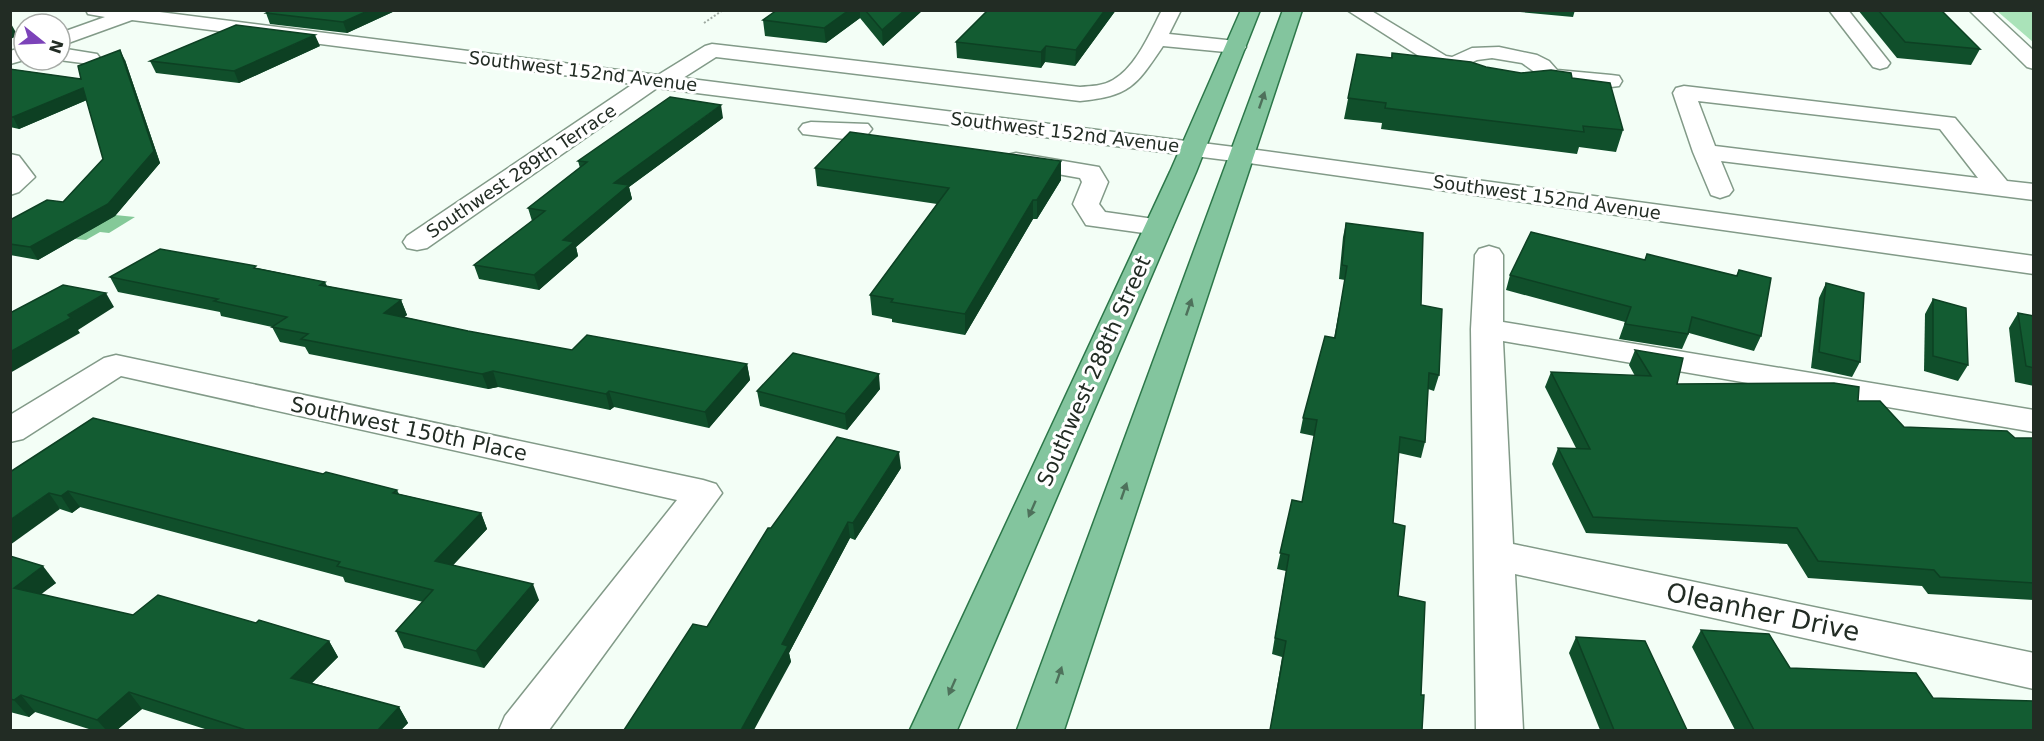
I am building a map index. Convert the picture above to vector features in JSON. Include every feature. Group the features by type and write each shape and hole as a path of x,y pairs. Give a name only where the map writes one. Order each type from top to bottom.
{"main road":[{"name":"Southwest 288th Street","path":"933,730 1193,149 1251,10"},
{"path":"1040,730 1293,10"}],"street":[{"name":"Southwest 152nd Avenue","path":"95,10 1242,155 2034,265"},
{"name":"Southwest 289th Terrace","path":"417,242 659,81 712,50 1080,94 1098,93 1117,88 1127,81 1157,39 1172,10"},
{"path":"1356,10 1440,61 1460,64 1469,74 1502,83 1537,82 1547,76 1611,81"},
{"path":"1838,10 1880,63"},
{"path":"1978,10 2034,63"},
{"path":"72,35 128,15"},
{"path":"1157,39 1236,47"},
{"path":"1460,64 1461,60 1472,54 1504,53 1536,62 1544,67 1547,76"},
{"path":"72,56 90,58"},
{"path":"811,129 870,134 879,109 916,75"},
{"path":"1720,190 1684,93 1947,123 1999,188"},
{"path":"1705,152 2034,192"},
{"path":"997,157 1090,172 1095,182 1086,204 1096,219 1158,227"},
{"path":"10,161 22,177 10,188"},
{"path":"1489,255 1487,329 1499,730"},
{"path":"1487,329 2034,421"},
{"name":"Southwest 150th Place","path":"10,431 116,365 703,493 522,730"},
{"name":"Oleanher Drive","path":"1493,554 2034,671"}],"shaded area":[{"path":"1997,11 2033,11 2033,42"},
{"path":"115,215 135,217 109,233 100,232 86,240 75,239"}],"building":[{"path":"272,10 370,10 343,22 266,13"},
{"path":"777,10 849,10 824,28 763,20"},
{"path":"865,10 905,10 882,30"},
{"path":"988,10 1105,10 1076,50 1046,46 1041,52 956,42"},
{"path":"1878,10 1941,10 1980,49 1905,42"},
{"path":"236,25 315,35 234,71 150,61"},
{"path":"120,50 154,151 108,204 30,247 10,244 10,220 47,200 63,202 103,159 83,88 10,117 10,69 12,72 31,72 81,79 78,66"},
{"path":"1392,53 1471,62 1521,73 1551,70 1571,73 1572,78 1610,83 1623,130 1583,126 1584,132 1385,108 1386,103 1348,98 1357,54 1392,58"},
{"path":"670,97 721,105 614,183 629,185 563,240 574,242 534,275 474,265 545,211 528,208 587,162 578,161"},
{"path":"850,132 1061,161 1037,200 1033,200 965,314 891,302 893,299 870,295 949,188 815,168"},
{"path":"1346,223 1423,233 1421,305 1442,309 1439,375 1429,373 1425,442 1400,437 1393,523 1405,526 1398,596 1425,602 1421,695 1424,695 1422,730 1270,730 1286,641 1275,638 1289,555 1280,553 1292,500 1302,502 1317,420 1303,418 1325,336 1335,338 1347,266 1342,265"},
{"path":"1531,232 1645,260 1647,254 1737,276 1739,270 1771,278 1761,336 1692,317 1688,334 1625,324 1631,307 1510,275"},
{"path":"160,249 256,266 254,268 325,282 320,285 401,300 384,313 468,331 572,350 587,335 747,364 705,412 609,391 606,394 493,371 482,374 301,339 308,334 272,327 287,317 214,301 218,299 110,277"},
{"path":"1826,283 1864,293 1860,362 1819,352"},
{"path":"63,285 106,293 68,315 71,318 10,352 10,313"},
{"path":"1933,299 1966,308 1968,365 1933,356"},
{"path":"2018,313 2034,316 2034,368 2026,366"},
{"path":"1635,350 1683,358 1677,384 1834,383 1859,387 1858,401 1880,401 1904,427 2007,431 2015,438 2034,438 2034,583 1940,577 1934,570 1818,561 1797,528 1593,517 1558,448 1590,449 1551,372 1651,376"},
{"path":"793,353 879,374 845,414 757,391"},
{"path":"93,418 323,474 326,472 397,490 393,493 481,513 435,561 533,584 476,651 396,631 433,590 337,566 340,562 68,491 61,496 49,493 10,520 10,472"},
{"path":"837,437 899,452 853,523 848,522 782,644 788,646 741,730 624,730 693,624 707,627 768,528 771,528"},
{"path":"10,556 43,566 14,588 133,615 158,595 256,623 259,620 329,641 291,678 399,707 378,730 246,730 129,692 97,720 21,695 14,700 10,699"},
{"path":"1701,630 1769,634 1790,668 1916,673 1933,698 2034,701 2034,730 1754,730"},
{"path":"1576,637 1645,641 1687,730 1614,730"}]}
